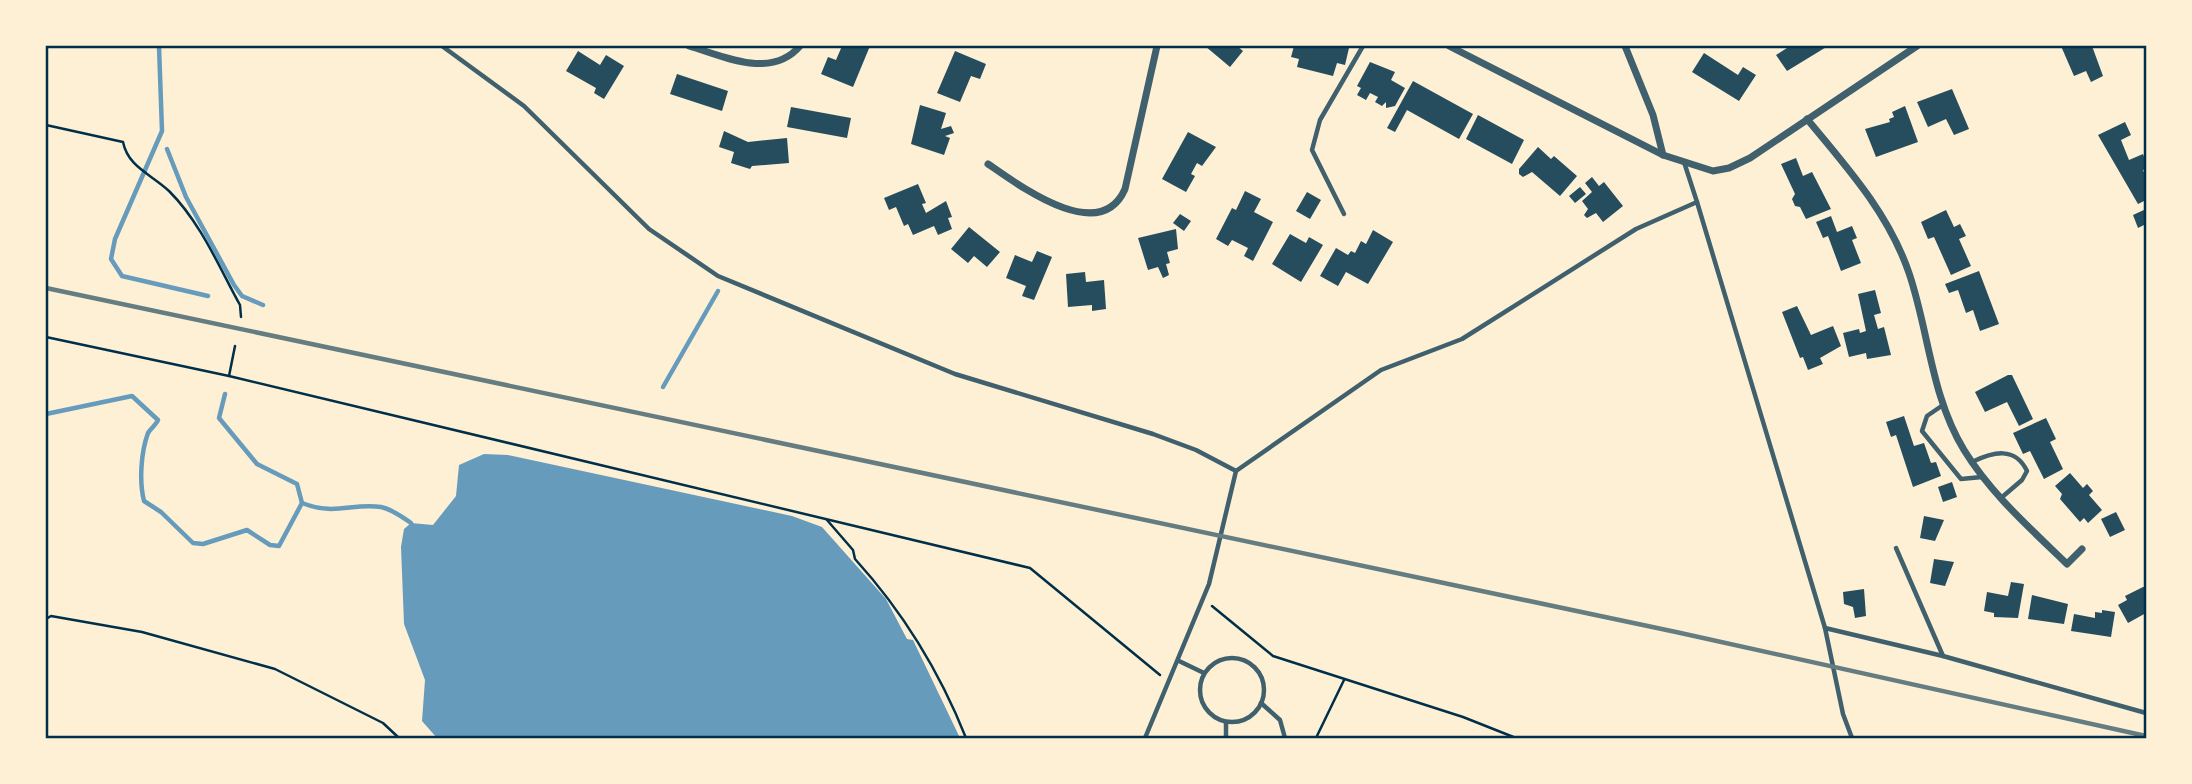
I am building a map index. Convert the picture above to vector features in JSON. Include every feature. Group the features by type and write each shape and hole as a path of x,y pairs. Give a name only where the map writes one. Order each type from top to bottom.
{"street":[{"path":"689,46 755,65 784,58 800,46"},
{"path":"988,164 1040,200 1059,207 1097,212 1110,209 1120,202 1125,188 1157,46"},
{"path":"1449,46 1664,155 1713,171 1729,169 1917,46"},
{"path":"1625,46 1653,115 1664,155"},
{"path":"1807,119 1866,192 1902,256 1943,405 1972,462 2001,498 2067,564 2081,549"}],"lane":[{"path":"442,46 524,106 649,229 718,276 955,374 1153,435 1196,450 1236,471"},
{"path":"1344,214 1312,150 1320,120 1363,46"},
{"path":"1684,162 1825,628 1843,714 1852,738"},
{"path":"1144,738 1170,683 1209,584 1236,471 1381,370 1462,339 1636,229 1697,202"},
{"path":"1943,405 1927,415 1922,431 1961,479 1971,481 1983,477"},
{"path":"1972,462 1998,452 2008,453 2024,464 2027,471 2022,480 2001,498"},
{"path":"1896,548 1943,656"},
{"path":"1825,628 1943,656 2147,713"},
{"path":"1231,657 1252,664 1264,682 1261,704 1246,719 1226,722 1208,712 1202,703 1200,683 1204,673 1220,659 1231,657"},
{"path":"1179,661 1204,673"},
{"path":"1261,704 1280,720 1285,738"},
{"path":"1226,722 1226,738"}],"path":[{"path":"46,125 122,142 126,157 168,191 193,219 240,305 242,317"},
{"path":"46,337 229,376 1030,568 1170,683"},
{"path":"229,376 235,345"},
{"path":"827,520 853,550 855,559 901,612 929,660 966,738"},
{"path":"1203,599 1273,656 1463,717 1516,738"},
{"path":"46,619 51,616 142,632 275,668 383,723 399,738"},
{"path":"1316,738 1344,680"}],"water":[{"path":"484,454 508,455 792,516 822,527 886,599 907,639 913,640 960,738 437,738 422,721 425,680 404,624 401,547 404,529 411,523 433,525 456,496 459,465"}],"building":[{"path":"842,46 870,46 853,87 821,74 828,57 836,60"},
{"path":"1205,46 1237,46 1243,51 1230,67"},
{"path":"1294,46 1349,48 1345,65 1337,63 1333,76 1297,67 1299,59 1291,57"},
{"path":"1785,46 1828,46 1787,71 1776,55 1787,48"},
{"path":"2061,46 2092,46 2103,76 2091,82 2086,71 2074,76"},
{"path":"578,51 600,65 606,55 624,66 604,99 594,93 596,88 566,71"},
{"path":"955,51 986,64 980,79 971,76 960,102 937,93"},
{"path":"1704,53 1738,75 1743,67 1756,75 1739,101 1692,72"},
{"path":"1370,62 1395,72 1391,80 1405,88 1395,106 1386,108 1386,102 1382,106 1375,102 1378,97 1370,93 1366,100 1357,95 1361,88 1357,86"},
{"path":"677,74 728,91 722,111 670,94"},
{"path":"1413,81 1473,114 1459,139 1407,110 1395,132 1387,128"},
{"path":"1952,89 1969,129 1954,135 1946,119 1928,127 1917,102"},
{"path":"920,105 946,113 941,129 951,126 954,133 945,136 950,138 944,155 911,144"},
{"path":"1905,106 1918,142 1876,157 1865,129 1890,122 1889,119 1894,117 1892,112"},
{"path":"791,107 851,118 847,138 787,127"},
{"path":"1478,115 1524,140 1512,164 1466,139"},
{"path":"2125,122 2131,135 2121,140 2129,160 2143,154 2146,162 2146,169 2143,170 2146,177 2146,200 2138,204 2098,135"},
{"path":"724,131 748,142 787,138 789,163 752,166 750,169 731,163 734,152 719,147"},
{"path":"1188,132 1216,147 1202,166 1197,163 1191,174 1195,176 1186,192 1162,179"},
{"path":"1538,147 1551,159 1554,156 1577,176 1560,196 1532,172 1523,177 1519,174 1519,169"},
{"path":"1796,158 1803,176 1812,172 1831,209 1806,219 1800,207 1795,206 1792,199 1795,194 1781,164"},
{"path":"1592,177 1599,186 1604,182 1623,206 1603,222 1596,213 1587,218 1584,215 1588,209 1582,201 1592,192 1585,183"},
{"path":"918,184 926,203 922,204 926,213 946,201 952,217 948,218 952,229 938,235 934,226 913,235 908,224 904,226 896,207 889,210 884,198"},
{"path":"1580,187 1586,194 1575,203 1569,196"},
{"path":"1245,191 1261,199 1254,212 1273,222 1253,261 1244,256 1248,248 1232,240 1228,246 1216,239 1232,208 1236,210"},
{"path":"1307,192 1321,200 1310,219 1296,211"},
{"path":"2146,209 2146,224 2138,228 2133,215"},
{"path":"1946,210 1954,227 1960,224 1966,236 1959,239 1971,266 1951,275 1934,237 1928,239 1921,222"},
{"path":"1180,214 1191,221 1184,231 1173,223"},
{"path":"1831,216 1837,232 1852,226 1857,238 1852,240 1861,263 1841,271 1828,236 1823,238 1816,222"},
{"path":"969,227 1000,252 987,267 974,256 968,263 951,249"},
{"path":"1176,229 1178,249 1167,252 1169,275 1163,278 1158,267 1148,270 1138,238"},
{"path":"1373,230 1393,242 1368,284 1346,272 1338,286 1320,276 1336,248 1348,255 1351,251 1355,253 1361,241 1366,244"},
{"path":"1290,234 1306,243 1309,237 1323,245 1301,282 1272,264"},
{"path":"1037,251 1052,257 1034,300 1022,296 1026,286 1006,278 1015,255 1032,262"},
{"path":"1979,271 1999,324 1980,331 1973,310 1966,313 1958,290 1949,293 1945,284"},
{"path":"1085,272 1086,282 1104,280 1106,309 1092,311 1092,305 1068,307 1066,274"},
{"path":"1875,290 1881,313 1874,315 1878,329 1884,327 1891,355 1867,359 1866,353 1849,357 1843,333 1859,329 1860,333 1866,331 1858,294"},
{"path":"1797,306 1811,335 1833,326 1841,346 1820,358 1823,364 1808,370 1803,357 1800,358 1782,312"},
{"path":"2012,375 2033,419 2019,426 2007,402 1985,412 1975,392"},
{"path":"1904,416 1914,446 1924,443 1931,463 1936,462 1941,476 1913,487 1896,435 1891,437 1886,422"},
{"path":"2046,418 2056,439 2050,442 2063,469 2044,479 2030,451 2023,454 2013,433"},
{"path":"2070,473 2083,488 2087,484 2093,491 2089,495 2102,510 2088,523 2084,518 2080,522 2060,499 2062,494 2055,486"},
{"path":"1952,482 1957,497 1943,502 1938,487"},
{"path":"2116,512 2125,530 2110,537 2101,519"},
{"path":"1924,516 1944,520 1935,541 1920,538"},
{"path":"1934,559 1954,562 1945,586 1930,583"},
{"path":"2011,582 2024,584 2018,618 1994,617 1994,613 1984,611 1987,592 2008,596"},
{"path":"2146,587 2146,613 2128,623 2118,605 2127,600 2125,596"},
{"path":"1864,589 1866,616 1855,618 1853,607 1844,604 1843,592"},
{"path":"2032,595 2068,604 2064,624 2028,619"},
{"path":"2102,610 2115,612 2111,637 2071,631 2074,614 2095,618 2095,612 2102,613"}],"waterway":[{"path":"159,46 162,131 115,239 111,259 122,276 208,296"},
{"path":"167,149 186,197 234,285 242,296 263,305"},
{"path":"663,387 718,291"},
{"path":"225,394 219,418 257,464 297,484 302,503"},
{"path":"46,414 132,396 158,420 148,433 144,449 141,476 144,501 161,512 193,543 203,544 247,530 270,545 279,546 302,503 324,509 381,507 393,511 411,523"}],"railway":[{"path":"46,288 1676,632 2146,736"}]}
